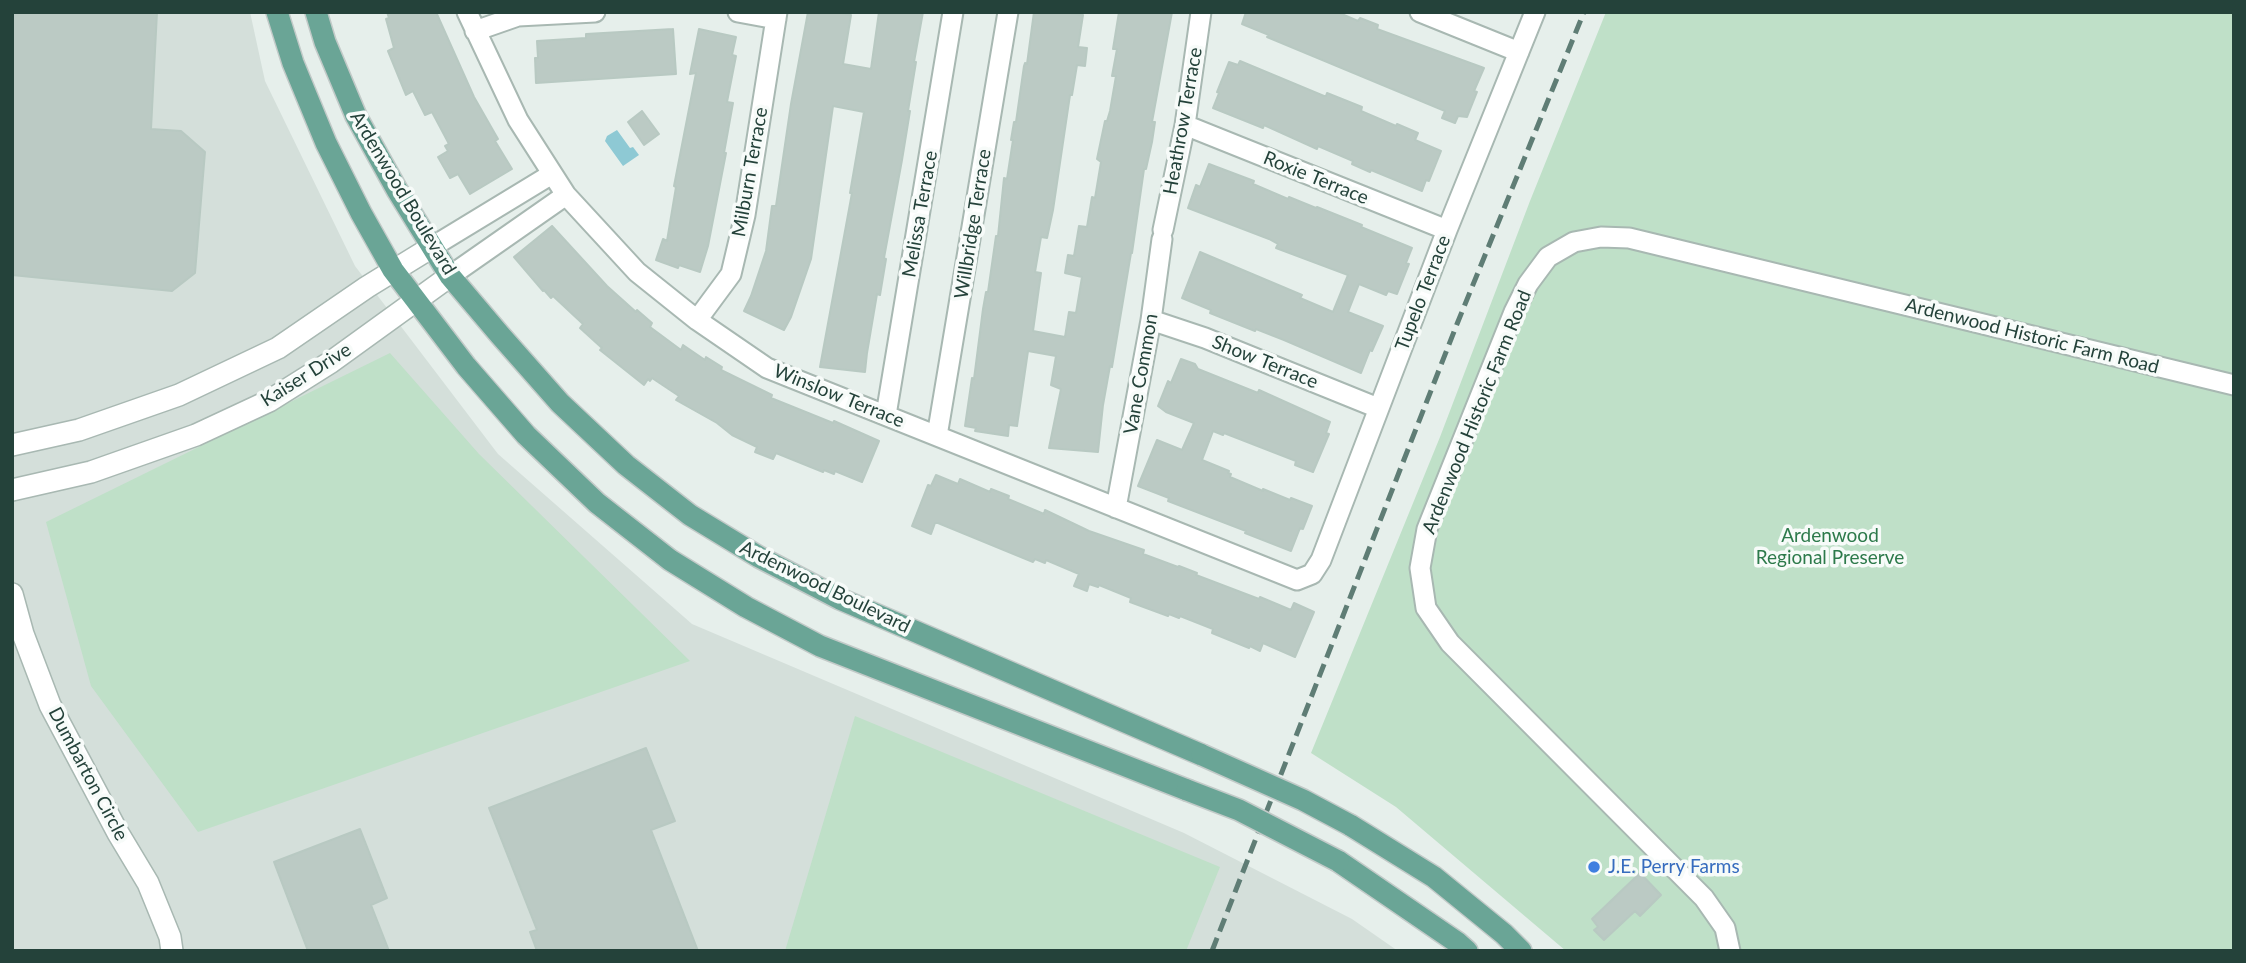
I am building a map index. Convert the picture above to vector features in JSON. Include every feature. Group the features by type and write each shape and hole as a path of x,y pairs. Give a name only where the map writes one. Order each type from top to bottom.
{"main road":[{"name":"Ardenwood Boulevard","path":"276,12 293,64 326,143 360,213 393,270 466,366 526,435 597,503 670,560 746,607 820,646 1239,810 1338,861 1467,951"},
{"name":"Ardenwood Boulevard","path":"316,12 325,43 356,116 397,190 450,276 560,403 626,465 690,515 759,557 841,599 1292,794 1350,825 1434,877 1521,951"}],"street":[{"name":"Winslow Terrace","path":"467,12 519,120 566,195 636,272 697,320 768,368 1297,580 1312,574"},
{"path":"475,31 518,16 595,12"},
{"path":"738,12 776,15"},
{"name":"Melissa Terrace","path":"886,415 953,12"},
{"name":"Willbridge Terrace","path":"937,436 1008,12"},
{"name":"Heathrow Terrace","path":"1162,234 1185,125 1201,12"},
{"path":"1420,12 1519,52"},
{"name":"Tupelo Terrace","path":"1312,574 1321,560 1377,408 1535,12"},
{"name":"Milburn Terrace","path":"697,320 731,274 745,215 776,15"},
{"name":"Roxie Terrace","path":"1185,125 1447,230"},
{"name":"Kaiser Drive","path":"12,445 79,430 179,395 278,348 393,270 552,174"},
{"name":"Kaiser Drive","path":"12,490 91,472 196,435 269,401 331,362 566,195"},
{"name":"Vane Common","path":"1116,508 1151,320 1162,234"},
{"name":"Ardenwood Historic Farm Road","path":"1730,951 1725,928 1704,898 1450,643 1426,608 1420,568 1427,529 1514,312 1528,284 1548,257 1574,242 1601,237 1629,238 2234,385"},
{"name":"Show Terrace","path":"1151,320 1205,338 1377,408"},
{"name":"Dumbarton Circle","path":"12,594 23,634 50,705 118,833 148,883 170,937 172,951"}],"shaded area":[{"path":"12,12 250,12 265,81 355,266 498,454 692,624 1184,833 1352,919 1398,951 12,951"}],"green space":[{"name":"Ardenwood Regional Preserve","path":"1606,12 2234,12 2234,951 1566,951 1396,807 1311,753 1440,437"},
{"path":"390,353 479,454 690,661 198,832 91,686 46,522"},
{"path":"855,716 1220,867 1186,951 785,951"}],"water":[{"path":"617,130 630,148 633,147 639,155 623,166 605,141 607,136"}],"building":[{"path":"12,12 157,12 151,129 181,131 205,152 195,273 172,291 12,275"},
{"path":"387,12 436,12 474,97 498,139 495,141 512,169 470,194 458,174 450,178 438,157 448,151 445,146 449,144 432,112 425,115 413,91 406,95 388,51 394,48 386,19 389,18"},
{"path":"808,12 851,15 843,64 871,69 879,12 923,12 914,62 910,111 865,372 820,367 864,112 833,106 811,259 784,330 744,311 766,251 772,206 776,206"},
{"path":"1034,12 1083,15 1078,47 1087,48 1085,66 1077,65 1070,95 1053,210 1047,238 1041,237 1035,272 1041,273 1033,331 1065,337 1069,312 1076,313 1082,277 1065,273 1068,255 1074,256 1079,226 1087,227 1092,197 1095,198 1101,162 1097,159 1116,76 1112,76 1117,49 1113,49 1119,12 1172,12 1152,122 1155,122 1152,142 1144,169 1132,253 1103,405 1098,452 1049,448 1061,389 1051,385 1056,356 1028,351 1017,426 1009,425 1008,436 975,431 976,428 965,426 983,309 998,236 1004,178 1007,179 1011,140 1024,66 1027,64"},
{"path":"1246,12 1337,12 1358,21 1360,18 1378,25 1377,29 1484,68 1467,117 1458,116 1455,123 1442,118 1445,111 1267,37 1269,35 1242,24"},
{"path":"673,29 676,74 536,83 537,41 586,38 586,34"},
{"path":"699,29 736,37 732,55 736,56 727,102 733,103 726,153 708,246 700,272 656,260 663,239 667,241 676,187 674,186 696,73 690,74"},
{"path":"1240,61 1324,96 1327,93 1362,107 1361,111 1418,133 1415,140 1441,151 1429,181 1426,180 1422,191 1371,170 1370,172 1352,164 1353,161 1318,146 1317,149 1264,125 1263,128 1213,108 1229,62 1238,65"},
{"path":"642,111 659,134 644,145 628,122"},
{"path":"1209,164 1254,181 1253,184 1288,199 1289,197 1362,225 1361,227 1412,248 1406,263 1409,264 1397,294 1388,291 1386,295 1359,284 1348,312 1383,326 1361,373 1284,340 1210,313 1211,310 1182,298 1200,252 1302,295 1300,298 1333,312 1348,275 1276,248 1278,244 1269,239 1188,208 1196,185 1200,187"},
{"path":"552,226 607,286 652,323 650,327 681,350 683,345 705,360 706,357 722,367 721,370 772,395 771,398 879,441 862,482 835,471 834,474 824,470 823,472 776,453 773,459 755,452 757,447 732,435 717,423 676,400 679,396 652,378 644,385 600,350 602,348 580,328 583,324 553,296 551,298 543,291 514,257"},
{"path":"1181,359 1195,364 1198,369 1258,393 1259,390 1330,422 1326,433 1329,434 1313,472 1295,465 1296,461 1213,431 1202,460 1229,471 1230,477 1263,491 1312,506 1291,551 1138,486 1157,440 1182,450 1194,423 1158,406"},
{"path":"936,475 958,484 960,479 990,492 991,489 1044,514 1045,510 1089,531 1144,550 1143,554 1259,599 1260,597 1291,610 1294,603 1314,612 1295,657 1263,643 1260,651 1250,646 1249,648 1180,616 1168,616 1130,602 1131,598 1099,585 1089,584 1087,591 1074,586 1079,574 1046,560 1045,563 1035,559 1033,562 938,523 935,523 931,534 912,526 928,485 931,486"},
{"path":"646,748 675,821 651,830 698,951 537,951 530,932 537,930 489,808"},
{"path":"360,829 387,898 371,905 389,951 308,951 274,862"},
{"path":"1640,873 1661,895 1640,916 1635,911 1604,940 1594,930 1598,927 1592,919"}],"railway":[{"path":"1212,951 1457,324 1584,12"}],"place":[{"name":"J.E. Perry Farms","path":"1594,867"}]}
